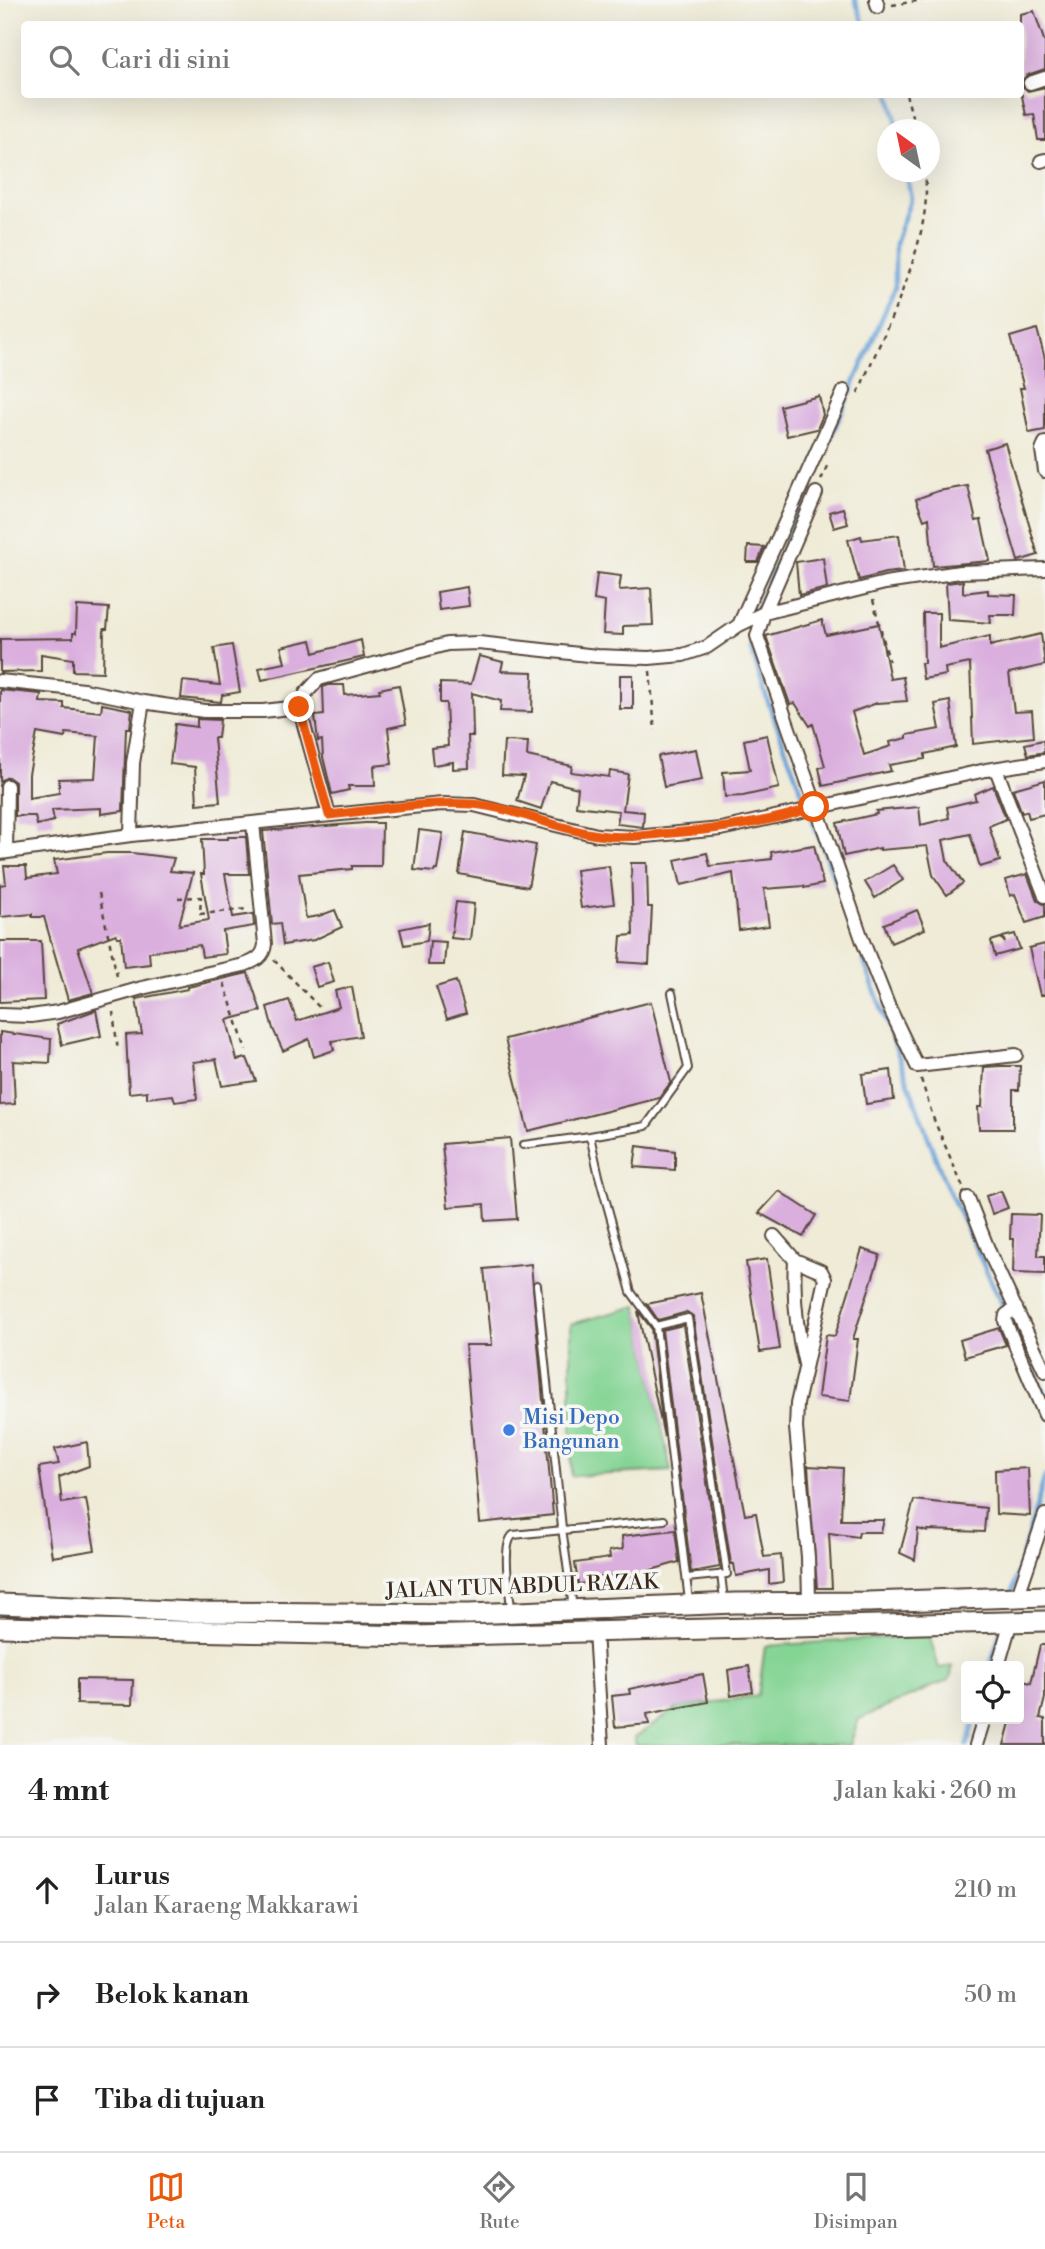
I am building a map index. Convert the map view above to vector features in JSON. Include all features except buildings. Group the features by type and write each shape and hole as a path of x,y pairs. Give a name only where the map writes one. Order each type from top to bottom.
{"main road":[{"name":"JALAN TUN ABDUL RAZAK","path":"0,1604 197,1612 389,1614 1045,1596"},
{"path":"789,1626 800,1602"},
{"path":"388,1635 389,1614"},
{"name":"JALAN TUN ABDUL RAZAK","path":"0,1627 388,1635 1045,1621"}],"street":[{"path":"1030,83 1045,78"},
{"path":"752,619 844,391"},
{"path":"1045,443 1042,450 1045,471"},
{"path":"752,619 816,493"},
{"path":"329,815 299,707 312,685 319,679 447,644 466,642 549,652 649,658 683,655 697,651 752,619 870,587 960,572 1045,569"},
{"path":"752,619 758,629 759,646 811,808 888,1005 917,1066 1016,1055"},
{"path":"0,681 84,690 204,711 263,711 299,707"},
{"path":"131,835 134,762 143,702"},
{"path":"7,786 3,852 131,835 442,804 474,804 569,829 617,837 721,829 996,769 1045,761"},
{"path":"996,769 1045,896"},
{"path":"0,1015 31,1016 58,1012 256,960 265,950 253,822"},
{"path":"968,1198 1012,1311 1045,1371"},
{"path":"774,1236 795,1260 821,1271 825,1279 797,1404 796,1428 808,1557 800,1602"},
{"path":"795,1260 796,1316 806,1366"},
{"path":"1012,1311 1007,1326 1044,1410"},
{"path":"1017,1598 1045,1515"},
{"path":"999,1661 1011,1621"},
{"path":"595,1631 602,1745"},
{"path":"976,1745 982,1724"}],"lane":[{"path":"523,1145 646,1126 688,1068 672,993"},
{"path":"590,1136 598,1176 631,1292 656,1326 690,1605"},
{"path":"537,1285 573,1610"},
{"path":"656,1326 688,1318 727,1574 687,1578"},
{"path":"512,1612 507,1551 508,1539 515,1534 664,1520"},
{"path":"721,1574 724,1603"}],"path":[{"path":"877,4 923,0"},
{"path":"907,98 913,119"},
{"path":"859,392 917,247 925,202 924,182"},
{"path":"816,493 832,455"},
{"path":"870,587 889,661"},
{"path":"649,658 655,731"},
{"path":"99,893 117,996 118,1051"},
{"path":"178,898 201,897 200,914 262,908"},
{"path":"265,950 321,1010"},
{"path":"219,970 246,1050"},
{"path":"917,1066 934,1121 968,1198"}],"green space":[{"path":"637,1306 671,1471 571,1476 571,1324"},
{"path":"929,1635 939,1668 953,1666 950,1679 859,1719 850,1745 636,1745 634,1738 679,1707 758,1696 765,1646"}],"waterway":[{"path":"855,0 863,21"},
{"path":"891,98 896,119"},
{"path":"755,613 895,288 895,243 911,198 908,182"},
{"path":"750,624 751,649 768,702 846,910"},
{"path":"864,961 943,1178 1006,1313"},
{"path":"1025,1352 1045,1396"},
{"path":"1012,1592 1045,1476"},
{"path":"992,1661 1002,1627"},
{"path":"967,1745 973,1724"}],"place":[{"name":"Misi Depo Bangunan","path":"509,1430"}],"route":[{"path":"299,707 329,815 442,804 474,804 569,829 617,837 721,829 814,807"}]}
